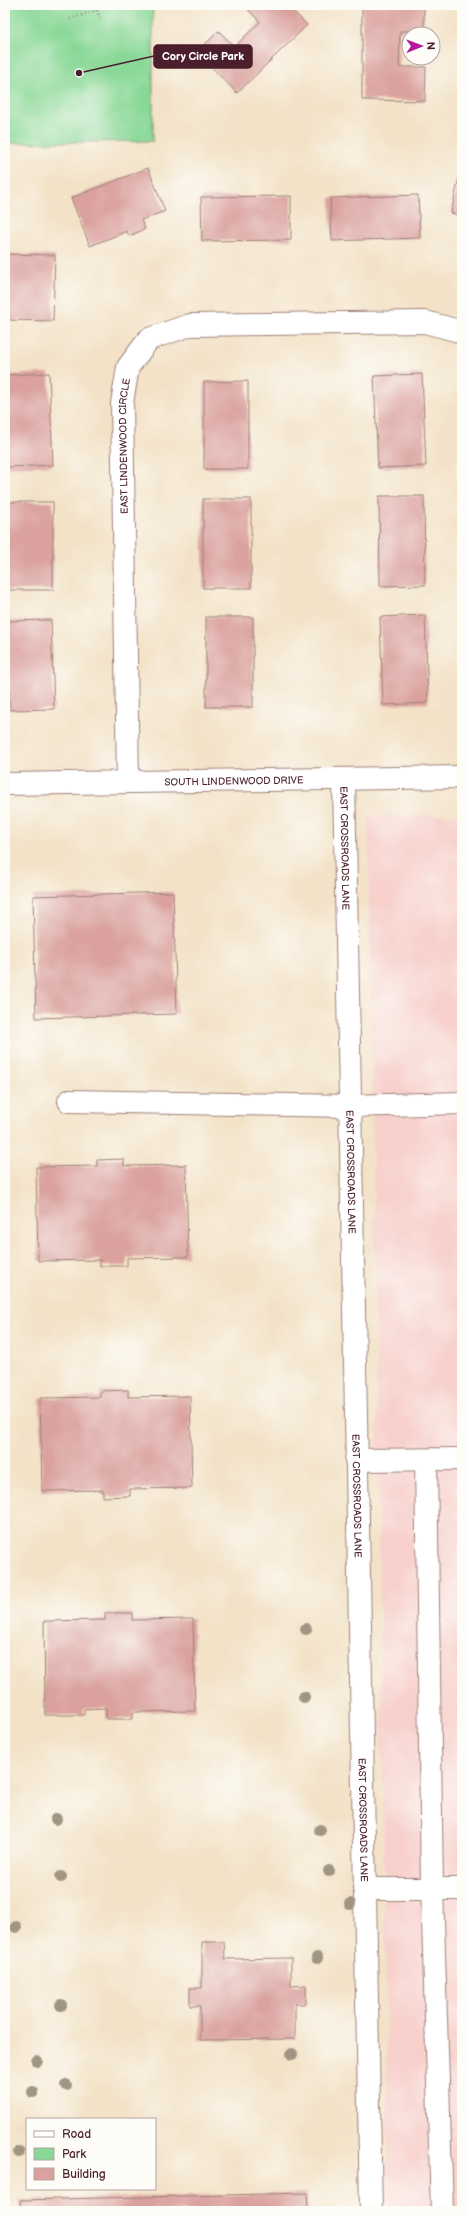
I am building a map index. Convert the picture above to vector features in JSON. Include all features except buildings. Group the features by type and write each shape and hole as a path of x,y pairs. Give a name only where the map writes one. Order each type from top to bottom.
{"street":[{"name":"EAST LINDENWOOD CIRCLE","path":"128,782 122,403 128,367 148,339 190,325 425,322 462,333"},
{"name":"SOUTH LINDENWOOD DRIVE","path":"5,784 462,777"},
{"name":"EAST CROSSROADS LANE","path":"344,780 371,2211"},
{"path":"69,1101 350,1106 462,1103"},
{"path":"356,1460 462,1459"},
{"path":"426,1460 432,1888 442,2211"},
{"path":"364,1888 462,1888"}],"path":[{"path":"70,19 97,10 104,5"},
{"path":"97,10 101,21"}],"shaded area":[{"path":"462,815 462,2211 389,2211 368,816"}],"green space":[{"path":"5,5 153,5 153,141 5,143"}],"place":[{"name":"Cory Circle Park","path":"79,73"}]}
